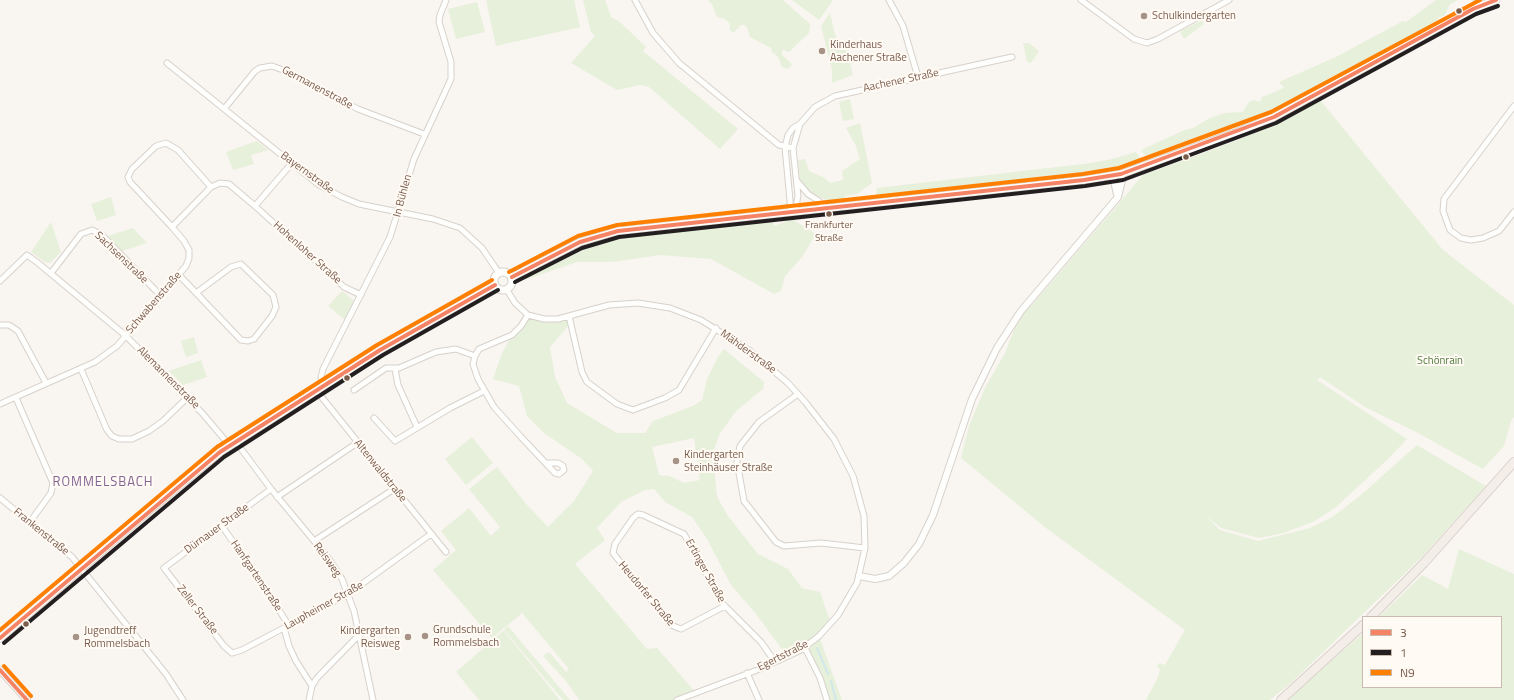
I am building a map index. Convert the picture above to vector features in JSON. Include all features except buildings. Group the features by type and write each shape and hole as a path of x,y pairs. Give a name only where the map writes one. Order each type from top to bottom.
{"main road":[{"path":"1473,9 1480,0"},
{"path":"512,277 573,245 610,232 1121,174 1235,133 1274,117 1473,9 1496,0"},
{"path":"505,272 512,277 513,283 507,290 502,291 495,285 494,280 499,273 505,272"},
{"path":"0,638 195,471 233,444 323,385 408,334 495,285"},
{"path":"1372,616 1424,563 1514,462"},
{"path":"1281,700 1362,626"}],"street":[{"name":"In Bühlen","path":"323,385 321,377 323,369 390,237 409,172 424,134 452,74 451,62 440,22 440,15 446,0"},
{"path":"635,0 653,33 679,63 779,145 793,148 798,196 793,211"},
{"path":"889,0 903,26 918,77"},
{"path":"1081,0 1134,39 1147,43 1158,39 1229,0"},
{"name":"Aachener Straße","path":"785,147 788,134 793,128 800,124 815,107 835,96 1012,57"},
{"name":"Bayernstraße","path":"167,63 319,184 358,204 443,221 460,228 482,248 499,273"},
{"name":"Germanenstraße","path":"224,109 258,69 272,66 283,70 358,109 424,134"},
{"path":"1514,106 1444,199 1442,211 1450,230 1461,238 1471,240 1483,238 1499,231 1514,212"},
{"name":"Aachener Straße","path":"793,148 800,124"},
{"path":"212,187 178,150 166,143 156,146 132,169 128,177 130,182 172,227 212,187 220,183 229,184 255,206 292,163"},
{"path":"785,147 793,211"},
{"path":"859,576 875,579 889,576 904,563 919,544 933,515 972,399 1005,334 1021,311 1118,197 1122,180 1121,174"},
{"path":"1113,176 1118,197"},
{"path":"797,181 808,194 819,201 825,208"},
{"name":"Hohenloher Straße","path":"255,206 344,286 361,295"},
{"name":"Schwabenstraße","path":"0,404 81,369 104,357 126,336 179,275 187,262 189,250 184,241 172,227"},
{"name":"Sachsenstraße","path":"51,273 81,234 92,230 102,235 160,296"},
{"name":"Alemannenstraße","path":"0,282 27,255 51,273 126,336 233,444"},
{"path":"179,275 235,336 244,341 250,341 256,336 276,307 273,295 241,264 234,265 196,293"},
{"name":"Mähderstraße","path":"507,290 515,303 528,314 549,319 569,316 609,305 644,303 681,311 716,328 762,360 798,394 834,439 850,469 862,503 866,529 865,548 859,576"},
{"path":"528,314 521,326 512,335 482,348 475,356 474,369 484,391 498,411 546,463"},
{"path":"569,316 582,372 587,382 617,404 633,410 665,398 679,390 716,328"},
{"path":"0,325 9,325 18,331 46,384"},
{"path":"354,390 383,370 389,368 395,369 440,350 456,349 475,356"},
{"path":"81,369 107,430 112,436 119,439 132,439 151,430 187,398"},
{"path":"395,369 398,385 417,428"},
{"name":"Altenwaldstraße","path":"316,390 357,444 446,552"},
{"path":"374,418 395,441 450,408 484,391"},
{"path":"798,394 759,422 740,446 737,462 744,501 776,542 784,546 821,543 865,548"},
{"path":"16,398 53,483 51,493 30,522"},
{"name":"Reisweg","path":"233,444 333,564 348,594 360,634 373,700"},
{"path":"277,497 357,444"},
{"name":"Dürnauer Straße","path":"164,568 271,489"},
{"path":"314,541 394,489"},
{"name":"Frankenstraße","path":"0,498 72,557 166,674 182,700"},
{"name":"Ertinger Straße","path":"613,553 615,544 623,531 638,514 677,529 689,540 725,606 761,642 775,662"},
{"name":"Hanfgartenstraße","path":"222,526 266,589 287,627 289,646 296,661 312,686"},
{"name":"Laupheimer Straße","path":"231,652 242,650 348,594 431,534"},
{"name":"Heudorfer Straße","path":"613,553 674,628 681,629 725,606"},
{"name":"Zeller Straße","path":"164,568 231,652"},
{"name":"Egertstraße","path":"677,700 775,662 805,648 838,615 852,594 859,576"},
{"path":"309,700 312,686 317,678 360,634"},
{"path":"805,648 827,700"},
{"path":"0,670 27,700"},
{"path":"747,673 759,700"}],"green space":[{"path":"486,0 574,0 580,27 496,46"},
{"path":"583,0 605,0 611,17 620,22 646,47 643,51 738,129 720,149 649,87 640,85 617,90 571,63 595,36 591,32"},
{"path":"708,0 783,0 810,24 809,33 789,52 782,50 782,55 792,64 788,69 782,67 778,57 772,52 771,48 750,37 747,27 744,25 741,25 733,33 730,30 730,24 725,19 717,17 712,4"},
{"path":"792,0 833,0 819,20"},
{"path":"1436,0 1458,0 1450,4 1444,16 1439,17 1435,23 1274,113 1198,141 1191,140 1151,155 1145,155 1141,150 1185,130 1193,128 1210,118 1225,113 1243,112 1248,103 1253,100 1260,102 1262,97 1284,88 1279,82 1336,57 1403,21 1406,22"},
{"path":"477,2 485,32 456,39 448,9"},
{"path":"830,13 835,35 845,49 846,47 853,75 832,83 832,70 821,26"},
{"path":"1202,20 1204,24 1184,39 1180,31"},
{"path":"1023,43 1029,43 1039,51 1031,63 1027,62"},
{"path":"850,99 854,119 843,121 839,102"},
{"name":"Schönrain","path":"1320,100 1443,250 1514,305 1514,417 1511,421 1504,446 1483,469 1416,432 1365,407 1320,377 1317,380 1407,439 1387,460 1335,508 1313,522 1283,533 1259,538 1221,528 1206,516 1220,530 1258,541 1310,528 1334,516 1361,495 1417,445 1486,486 1421,558 1292,682 1270,700 1146,700 1158,677 1160,669 1157,666 1159,663 1165,665 1185,630 1046,528 961,458 969,426 985,388 1005,353 1021,311 1028,303 1031,306 1143,175 1236,141"},
{"path":"860,123 872,183 857,194 845,196 845,200 830,202 810,192 803,186 800,179 798,160 805,159 809,171 823,177 830,183 843,180 842,171 860,159 856,146 846,128"},
{"path":"257,141 268,150 251,155 254,164 233,170 226,152"},
{"path":"1136,152 1143,162 1098,173 876,195 877,188 1091,163"},
{"path":"111,197 116,215 97,221 91,204"},
{"path":"756,215 758,222 772,220 774,226 792,219 816,234 802,257 785,276 781,291 774,294 711,259 660,255 613,262 577,262 527,279 512,277 604,234"},
{"path":"51,222 61,252 50,263 45,262 31,252"},
{"path":"133,228 147,243 122,251 108,236"},
{"path":"342,291 354,301 345,320 328,306"},
{"path":"528,315 544,319 569,316 571,323 550,347 555,377 567,403 617,433 645,433 653,421 693,406 702,400 707,379 718,357 724,349 764,382 763,389 736,411 719,435 711,460 715,476 717,497 728,516 758,554 788,569 802,588 820,592 831,624 819,636 842,700 827,700 805,648 787,656 756,614 731,585 707,539 692,517 665,502 654,489 645,490 621,502 597,528 605,540 575,564 647,649 657,648 696,693 677,700 579,700 566,681 543,656 549,652 566,672 569,669 522,613 492,638 433,570 456,550 441,531 469,508 491,536 500,527 469,489 497,467 527,505 548,527 574,501 593,471 582,459 544,433 527,416 519,386 493,379 502,353 512,335","holes":["694,438 700,480 684,483 669,476 659,475 652,447"]},
{"path":"194,337 198,353 186,357 181,341"},
{"path":"201,360 207,377 183,385 169,371"},
{"path":"472,437 493,463 466,485 445,459"},
{"path":"1459,549 1514,574 1514,700 1287,700 1362,634 1362,688 1502,688 1502,616 1380,616 1422,575 1448,589"},
{"path":"508,626 570,700 563,700 504,630"},
{"path":"503,631 560,700 479,700 456,672"}],"waterway":[{"path":"817,648 828,674"},
{"path":"831,681 836,700"}],"transit line":[{"name":"N9","path":"509,272 578,236 617,225 1083,174 1119,168 1271,112 1480,0"},
{"name":"3","path":"512,277 580,242 618,231 1084,180 1121,174 1274,117 1473,9 1496,0"},
{"name":"1","path":"515,282 582,248 619,237 1085,186 1123,180 1276,123 1476,14 1498,6"},
{"name":"N9","path":"0,630 217,447 377,345 492,280"},
{"name":"3","path":"0,638 220,452 380,350 495,285"},
{"name":"1","path":"4,643 224,457 383,355 498,290"},
{"name":"N9","path":"4,666 31,696"},
{"name":"3","path":"0,670 27,700"}],"place":[{"name":"Schulkindergarten","path":"1144,16"},
{"name":"Kinderhaus Aachener Straße","path":"822,51"},
{"name":"Frankfurter Straße","path":"829,214"},
{"name":"Kindergarten Steinhäuser Straße","path":"676,461"},
{"name":"Grundschule Rommelsbach","path":"425,636"},
{"name":"Jugendtreff Rommelsbach","path":"76,637"},
{"name":"Kindergarten Reisweg","path":"408,637"}],"district":[{"name":"ROMMELSBACH","path":"103,483"}]}
